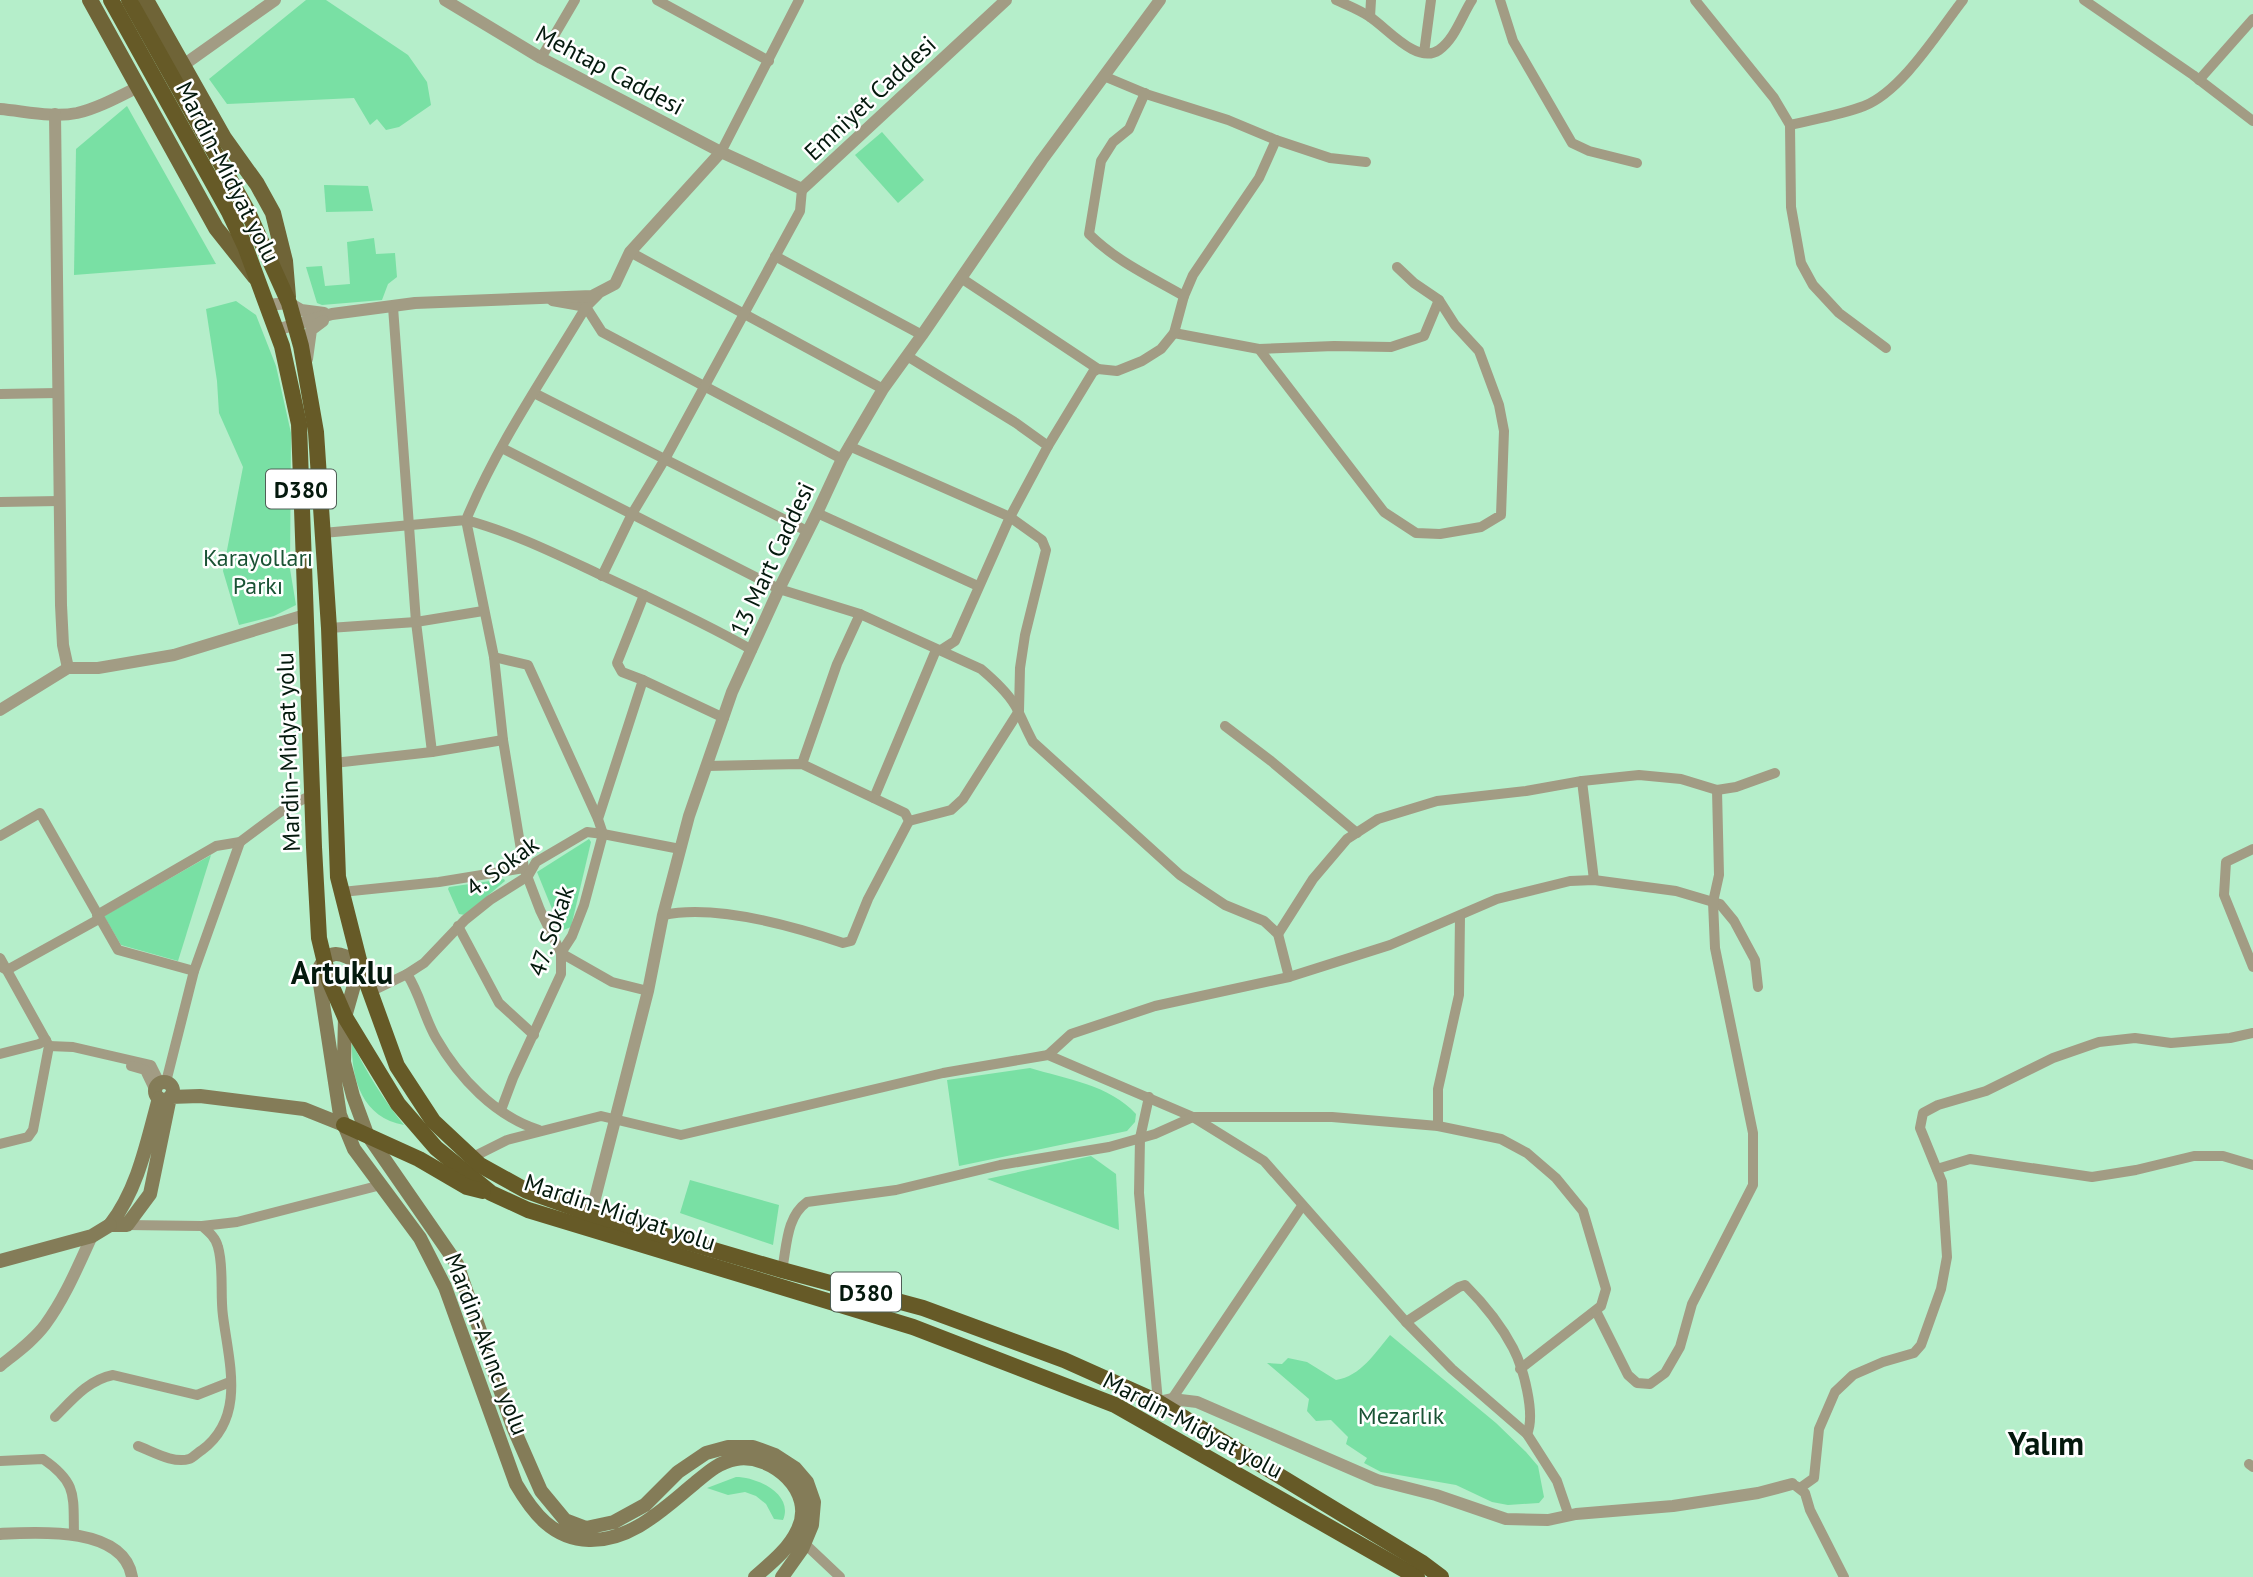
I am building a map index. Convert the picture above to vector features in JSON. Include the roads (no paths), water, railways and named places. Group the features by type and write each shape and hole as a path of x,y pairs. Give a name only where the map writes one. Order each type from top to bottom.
{"highway":[{"name":"Mardin-Midyat yolu","path":"111,0 229,212 259,282 282,346 299,424 321,966 345,1017 398,1104 436,1148 491,1193 528,1210 913,1327 1115,1405 1417,1577"},
{"name":"Mardin-Midyat yolu","path":"129,0 247,210 289,303 301,346 316,432 329,628 338,877 360,964 397,1066 433,1121 480,1165 527,1191 591,1214 923,1308 1165,1401 1441,1577"},
{"path":"344,1125 419,1159 467,1187 491,1193"}],"main road":[{"path":"90,0 216,228 259,282"},
{"path":"146,0 181,66 273,213 285,261 289,303"},
{"path":"321,966 332,954 341,954 360,964"},
{"name":"Mardin-Akıncı yolu","path":"360,964 345,1017 344,1062 366,1134 457,1264 513,1427 541,1491 565,1520 586,1528 614,1522 645,1505 678,1472 706,1453 728,1447 753,1447 775,1455 795,1468 807,1482 814,1502 811,1525 804,1543 782,1577"},
{"name":"Mardin-Akıncı yolu","path":"321,966 340,1115 354,1149 420,1238 445,1287 516,1484 533,1511 552,1529 576,1539 605,1540 641,1525 716,1466 740,1458 759,1460 777,1469 793,1485 802,1505 802,1514 798,1530 781,1553 755,1577"},
{"path":"162,1090 304,1109 344,1125"},
{"path":"0,1261 92,1236 110,1225 132,1191 162,1090"},
{"path":"110,1225 127,1225 150,1194 162,1090"}],"street":[{"name":"Mehtap Caddesi","path":"445,0 541,58 718,155"},
{"path":"541,58 575,0"},
{"path":"657,0 769,61"},
{"path":"276,330 331,314 415,303 592,296 614,284 630,252 718,155 799,0"},
{"name":"Emniyet Caddesi","path":"718,155 802,189 1006,0"},
{"name":"13 Mart Caddesi","path":"591,1214 689,816 732,692 779,589 842,459 883,389 1042,160 1160,0"},
{"path":"1336,0 1370,16 1399,42 1423,53 1437,52 1449,41 1472,0"},
{"path":"1370,16 1371,0"},
{"path":"1423,53 1432,0"},
{"path":"1500,0 1513,41 1572,143 1589,151 1637,163"},
{"path":"1695,0 1774,98 1790,125 1791,207 1801,264 1813,285 1839,313 1886,348"},
{"path":"1790,125 1866,105 1887,92 1923,54 1963,0"},
{"path":"2084,0 2253,121"},
{"path":"181,66 271,1"},
{"path":"2199,80 2253,19"},
{"path":"1105,77 1330,158 1366,162"},
{"path":"0,109 74,114 138,87"},
{"path":"1145,93 1129,129 1113,142 1101,161 1089,234 1122,261 1184,296"},
{"path":"55,114 54,228 61,605 63,645 68,668"},
{"path":"961,278 1098,369 1117,371 1142,361 1161,349 1174,332 1193,275 1259,178 1276,140"},
{"path":"602,576 632,514 665,459 800,211 802,189"},
{"path":"630,252 883,389"},
{"path":"775,256 922,335"},
{"path":"1259,349 1384,512 1416,533 1440,534 1481,527 1501,515 1503,430 1499,405 1479,351 1455,325 1439,300 1397,267"},
{"path":"605,289 586,307 534,393 486,474 466,520 494,657 503,740 526,872 540,910 561,953 612,982 648,991"},
{"path":"534,298 586,307 602,332 842,459"},
{"path":"1174,332 1259,349 1334,346 1391,348 1423,336 1439,300"},
{"path":"267,305 289,303 301,310 331,314"},
{"path":"393,307 416,622 432,752"},
{"path":"305,379 311,330 331,314"},
{"path":"907,356 1016,423 1048,446"},
{"path":"874,798 939,650 955,641 1010,517 1048,446 1093,372 1098,369"},
{"path":"0,394 58,393"},
{"path":"534,393 807,531"},
{"path":"849,446 1010,517 1042,540 1046,550 1025,635 1020,668 1020,719 1033,741 1180,875 1225,905 1264,921 1278,934 1289,977"},
{"path":"502,448 779,589 860,614 981,669 994,679 1018,711"},
{"path":"0,502 59,501"},
{"path":"817,513 978,586"},
{"path":"323,533 466,520 543,547 752,650"},
{"path":"644,595 617,663 622,672 724,718"},
{"path":"329,628 416,622 483,611"},
{"path":"802,764 837,664 860,614"},
{"path":"0,710 68,668 98,668 174,654 305,615"},
{"path":"494,657 528,665 603,834"},
{"path":"598,819 643,680"},
{"path":"663,915 680,911 773,921 843,943 851,941 868,899 909,821 951,810 963,799 1018,711"},
{"path":"1225,726 1357,833"},
{"path":"334,764 503,740"},
{"path":"707,765 802,764 905,813 909,821"},
{"path":"1278,934 1313,880 1347,839 1378,819 1437,801 1526,791 1582,781 1639,775 1681,779 1717,790 1736,788 1775,773"},
{"path":"1582,781 1594,880"},
{"path":"1596,1311 1628,1375 1637,1383 1650,1384 1665,1373 1680,1347 1692,1304 1753,1185 1753,1133 1715,948 1713,902 1719,875 1717,790"},
{"path":"3,968 98,917 216,846 240,842 287,807 312,794"},
{"path":"0,836 40,813 118,950 194,971"},
{"name":"4. Sokak","path":"370,992 407,974 440,948 458,926 536,862 587,832 680,849"},
{"name":"47. Sokak","path":"501,1110 561,974 561,953 572,936 584,905 603,834"},
{"path":"162,1090 194,971 240,842"},
{"path":"2253,849 2226,862 2224,895 2253,968"},
{"path":"342,892 526,872"},
{"path":"1048,1055 1071,1034 1155,1006 1289,977 1390,945 1497,899 1570,881 1594,880 1676,891 1720,904 1734,920 1755,960 1758,987"},
{"path":"1438,1126 1438,1089 1459,995 1460,916"},
{"path":"458,926 499,1003 534,1035"},
{"path":"0,958 3,968 47,1043 33,1130 27,1137 0,1144"},
{"path":"407,974 415,986 436,1038 472,1087 517,1123 540,1130"},
{"path":"1165,1401 1197,1402 1377,1480 1436,1495 1506,1519 1548,1520 1673,1506 1796,1486 1814,1478 1819,1429 1835,1392 1853,1375 1914,1353 1921,1345 1941,1289 1947,1257 1942,1182 1920,1128 1923,1113 1938,1105 1986,1091 2053,1058 2099,1042 2135,1038 2171,1043 2230,1038 2253,1033"},
{"path":"0,1054 47,1043 73,1047 151,1065 162,1090"},
{"path":"471,1158 507,1140 601,1116 681,1135 943,1073 1048,1055 1193,1116 1264,1161 1406,1322 1452,1369 1527,1434 1557,1480 1569,1516"},
{"path":"1149,1097 1140,1138 1139,1193 1165,1401"},
{"path":"782,1270 792,1217 797,1208 807,1202 896,1190 1000,1165 1108,1147 1155,1134 1193,1116 1332,1117 1438,1126 1501,1139 1527,1153 1556,1178 1583,1211 1606,1289 1601,1306 1520,1369"},
{"path":"1937,1169 1970,1159 2092,1177 2194,1156 2223,1156 2253,1165"},
{"path":"127,1225 202,1226 237,1222 381,1185"},
{"path":"1165,1401 1301,1206"},
{"path":"138,1446 172,1459 189,1459 214,1441 226,1422 230,1405 230,1365 222,1313 218,1247 212,1235 202,1226"},
{"path":"0,1366 45,1325 72,1280 92,1236"},
{"path":"1406,1322 1459,1287 1465,1286 1479,1298 1513,1348 1530,1401 1530,1427 1527,1434"},
{"path":"55,1418 78,1393 101,1377 113,1375 197,1395 230,1382"},
{"path":"0,1461 43,1460 65,1478 73,1490 74,1535"},
{"path":"1796,1486 1805,1493 1810,1510 1844,1577"},
{"path":"0,1534 74,1535 104,1543 130,1568 132,1577"},
{"path":"804,1543 840,1577"}],"district":[{"name":"Artuklu","path":"342,972"},
{"name":"Yalım","path":"2046,1443"}],"park label":[{"name":"Karayolları Parkı","path":"258,571"},
{"name":"Mezarlık","path":"1401,1415"}]}
